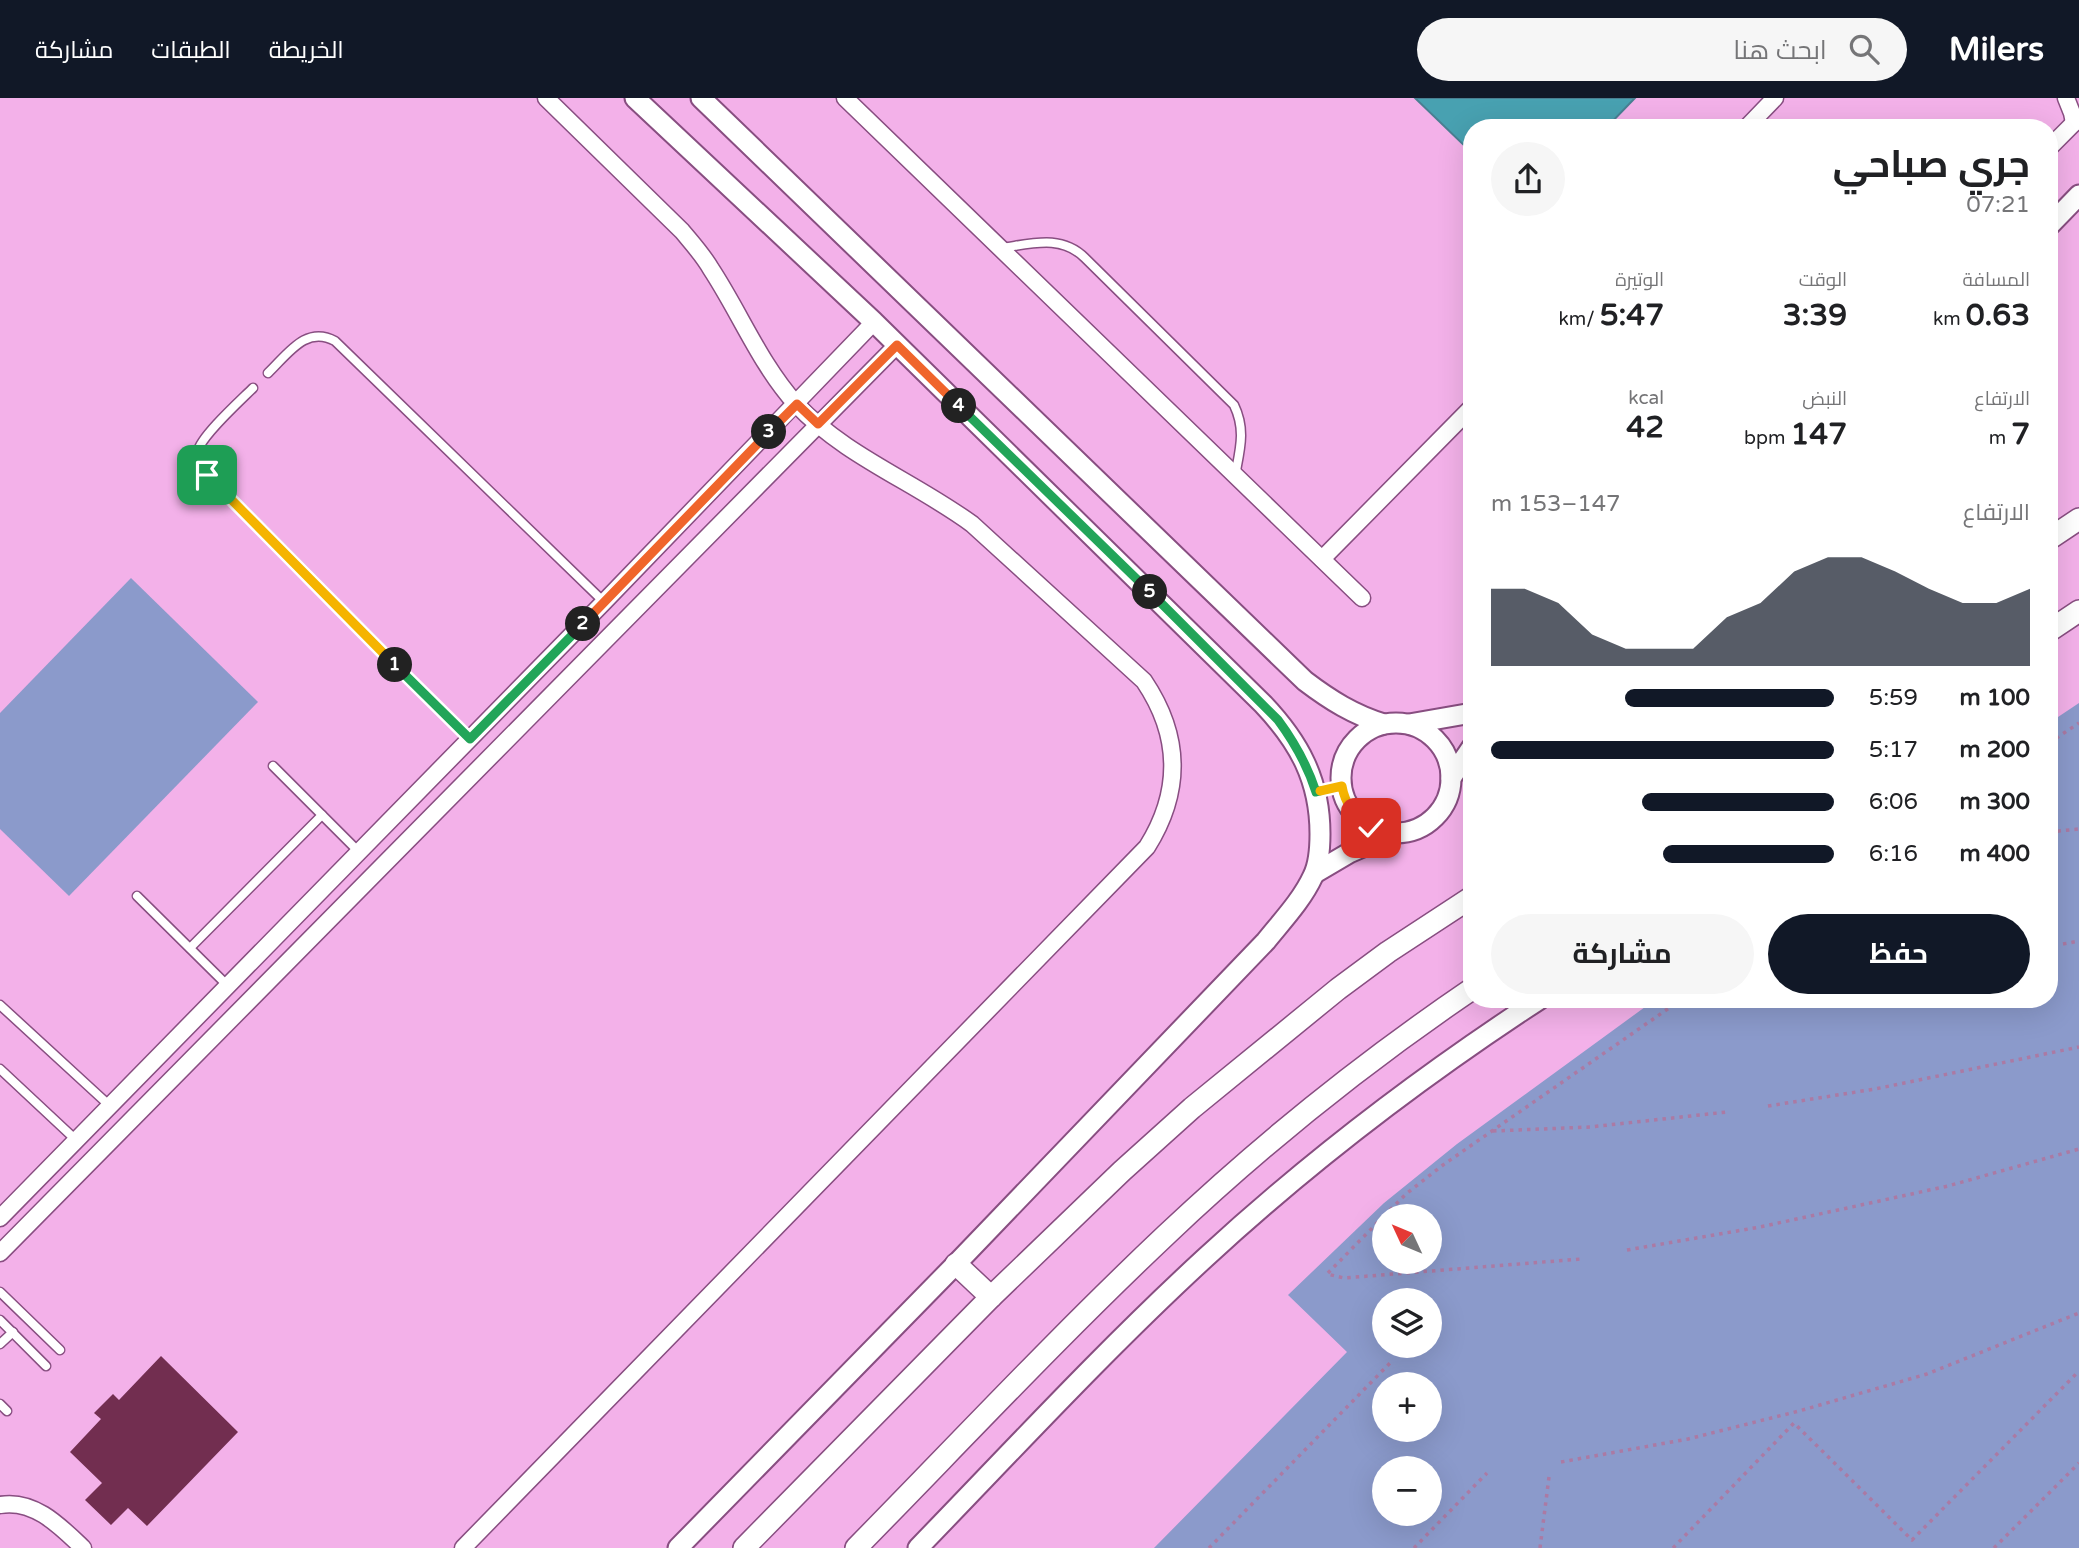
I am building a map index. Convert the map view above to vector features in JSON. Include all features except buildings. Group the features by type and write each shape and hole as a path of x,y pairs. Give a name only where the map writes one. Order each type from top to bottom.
{"main road":[{"path":"2058,533 2079,519"},
{"path":"2058,625 2079,611"},
{"path":"744,1548 990,1297 1172,1126 1264,1047 1378,960 1463,903"},
{"path":"856,1548 1110,1290 1215,1190 1346,1080 1463,995"},
{"path":"956,1264 990,1297"}],"street":[{"path":"463,1548 1147,847 1165,814 1173,778 1171,743 1161,710 1144,681 972,524 953,509 864,457 818,424 797,404 758,351 710,266 689,239 546,98"},
{"path":"635,98 874,322 1278,720 1301,754 1316,792 1320,832 1315,873 1305,891 1245,963 678,1548"},
{"path":"701,98 1305,681 1342,707 1384,724 1409,724 1463,715"},
{"path":"845,98 1362,598"},
{"path":"1755,119 1775,98"},
{"path":"2058,139 2076,121 2066,98"},
{"path":"2058,217 2079,195"},
{"path":"0,1218 604,602 874,322"},
{"path":"0,1253 897,345"},
{"path":"1322,559 1463,416"},
{"path":"1384,724 1362,734 1353,744 1342,765 1342,786 1346,802 1361,821 1371,828 1395,833"},
{"path":"1315,873 1349,853 1395,833 1419,828 1430,821 1446,802 1450,791 1450,766 1440,744 1421,728 1409,724"},
{"path":"1451,778 1463,760"},
{"path":"1316,792 1342,786"},
{"path":"918,1548 1130,1330 1217,1247 1404,1095 1527,1008"},
{"path":"0,1505 11,1503 31,1507 83,1548"}],"lane":[{"path":"1000,248 1055,242 1071,247 1085,258 1234,405 1242,427 1236,476"},
{"path":"268,373 301,341 310,336 319,334 335,341 604,602"},
{"path":"253,388 205,438 198,449 201,467 470,739"},
{"path":"273,766 359,852"},
{"path":"190,948 322,815"},
{"path":"137,895 228,986"},
{"path":"0,1004 110,1106"},
{"path":"0,1069 76,1140"},
{"path":"0,1292 60,1350"},
{"path":"0,1320 46,1366"},
{"path":"0,1345 13,1332"},
{"path":"0,1404 7,1411"}],"path":[{"path":"2058,737 2079,723"},
{"path":"2058,831 2079,829"},
{"path":"2063,944 2079,941"},
{"path":"1397,1204 1415,1187 1491,1131 1669,1008"},
{"path":"1769,1106 1875,1089 2079,1047"},
{"path":"1491,1131 1590,1127 1727,1112"},
{"path":"1627,1250 1760,1227 1908,1195 2079,1149"},
{"path":"1372,1228 1327,1275 1344,1278 1394,1274"},
{"path":"1442,1270 1581,1259"},
{"path":"1561,1462 1688,1439 1927,1374 2079,1313"},
{"path":"1209,1548 1392,1361"},
{"path":"1793,1412 1794,1423 1912,1540 2079,1371"},
{"path":"1673,1548 1794,1423"},
{"path":"1994,1548 2079,1463"},
{"path":"1414,1548 1487,1473"},
{"path":"1540,1548 1549,1477"}],"shaded area":[{"path":"1415,98 1635,98 1615,119 1463,119 1463,144"},
{"path":"131,578 258,702 69,896 0,829 0,713"},
{"path":"2079,703 2079,1548 1154,1548 1347,1352 1288,1295 1372,1214 1372,1274 1442,1274 1442,1204 1384,1203 1457,1144 1644,1008 2058,1008 2058,717"}],"route":[{"path":"207,475 470,739 797,404 818,424 897,345 1264,704 1295,741 1316,792 1342,786 1352,812 1371,828"}]}
